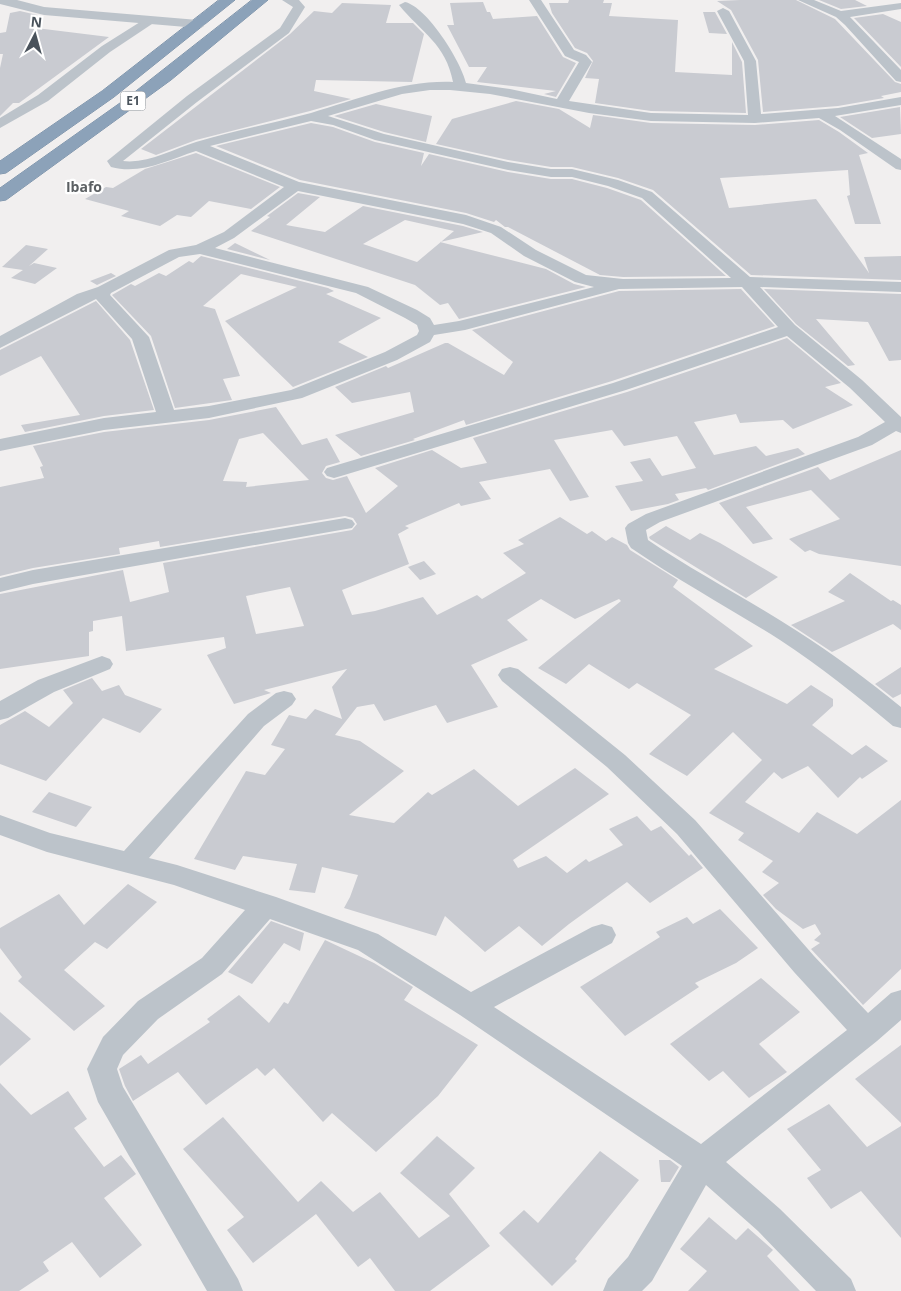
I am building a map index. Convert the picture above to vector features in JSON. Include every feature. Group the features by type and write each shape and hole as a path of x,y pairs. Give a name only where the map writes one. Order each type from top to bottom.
{"highway":[{"name":"E1","path":"0,169 108,94 228,0"},
{"name":"E1","path":"0,196 48,164 163,80 261,0"}],"street":[{"path":"0,0 44,11 198,24"},
{"path":"288,0 296,3 299,7 285,30 192,99 114,161 116,164 124,166 138,165 196,146 310,117 411,88 430,86 502,91 605,111 646,116 755,119 821,114 901,101"},
{"path":"535,0 569,53 582,58 586,62 561,103"},
{"path":"804,0 840,15 861,33 901,78"},
{"path":"405,5 430,29 440,42 459,75 460,87"},
{"path":"840,15 901,6"},
{"path":"723,11 750,61 755,119"},
{"path":"0,124 43,98 106,49 148,21"},
{"path":"821,114 845,127 901,166"},
{"path":"310,117 336,122 380,137 508,166 551,173 572,173 613,183 647,196 746,282 789,329 856,384 899,426 865,441 653,518 635,528 638,543 679,571 788,636 868,692 901,720"},
{"path":"196,146 295,186 466,220 496,230 530,253 581,279 623,284 746,282 901,286"},
{"path":"0,343 83,298 104,290 175,253 200,249 229,235 295,186"},
{"path":"200,249 362,290 424,322 428,331"},
{"path":"428,331 458,326 623,284"},
{"path":"104,290 102,296 140,337 167,417"},
{"path":"334,472 614,389 789,329"},
{"path":"0,445 104,424 250,405 296,394 391,356 424,338 428,331"},
{"path":"0,585 33,577 345,524"},
{"path":"0,712 46,686 102,664"},
{"path":"510,675 616,761 686,826 804,964 867,1032"},
{"path":"130,863 256,720 284,698"},
{"path":"0,825 47,842 177,875 368,942 470,1006 702,1162 769,1220 839,1291"},
{"path":"226,1291 109,1092 102,1069 113,1046 148,1010 212,966 266,905"},
{"path":"470,1006 602,935"},
{"path":"620,1291 640,1270 702,1162 867,1032 901,1002"}],"building":[{"path":"569,0 604,0 603,3 612,3 609,16 678,20 675,72 732,75 732,42 742,62 746,113 651,111 595,103 599,79 585,78 593,61 587,53 575,48 552,13 549,3 568,3"},
{"path":"796,0 835,19 895,82 901,84 901,92 881,96 884,98 838,106 763,112 758,60 731,10 717,1"},
{"path":"819,0 855,0 867,6 841,9"},
{"path":"483,2 487,12 490,12 493,19 537,16 563,57 576,63 556,97 544,94 556,91 477,82 487,67 469,67 447,25 454,25 450,3"},
{"path":"342,3 391,5 386,23 413,23 424,34 412,82 316,80 314,91 351,99 196,140 156,155 141,149 290,34 314,11 332,13"},
{"path":"20,11 37,15 36,28 109,37 19,103 13,103 0,116 0,68 3,54 0,54 0,33 6,32 10,13"},
{"path":"703,12 715,12 727,34 709,33"},
{"path":"883,14 901,22 901,67 854,18"},
{"path":"516,101 559,109 590,128 593,115 651,123 755,125 819,120 868,153 859,155 881,224 855,224 847,196 850,195 848,170 720,178 729,208 816,199 869,273 864,257 901,256 901,280 751,275 653,190 618,178 572,167 551,167 508,160 436,144 452,119"},
{"path":"376,104 432,116 426,142 384,132 334,116"},
{"path":"900,107 901,134 872,138 840,117"},
{"path":"311,123 333,127 375,142 424,153 421,166 429,154 508,172 551,179 572,179 607,188 641,200 726,276 623,277 600,275 505,227 496,220 494,222 466,213 300,180 216,146"},
{"path":"196,153 280,187 251,209 209,201 191,217 177,215 160,226 121,216 129,211 85,199 106,187 113,188 145,169"},
{"path":"298,193 320,197 286,225 325,232 363,206 463,226 483,232 441,242 546,269 574,284 586,287 459,319 448,303 440,305 415,285 251,231 270,217 267,216","holes":["405,220 454,231 417,262 363,244"]},
{"path":"235,243 270,260 227,249"},
{"path":"26,245 48,249 29,266 34,263 57,268 35,284 11,278 23,270 2,267"},
{"path":"201,256 328,288 334,291 326,294 381,318 338,342 368,357 293,387 225,321 297,287 241,274 203,306 215,309 240,376 223,379 232,400 175,408 151,336 112,295 131,284 135,286 159,273 166,276 189,261 193,263"},
{"path":"111,273 116,276 97,285 90,281"},
{"path":"741,289 775,326 612,381 466,425 464,420 413,439 415,440 361,456 335,435 414,412 410,392 352,403 335,387 386,366 388,368 445,343 504,375 513,362 472,330 619,291"},
{"path":"764,289 901,294 901,360 889,361 868,322 816,319 855,365 848,366 796,324"},
{"path":"96,301 130,340 154,410 104,416 25,432 21,425 80,415 41,356 0,376 0,350"},
{"path":"787,338 841,383 825,387 853,405 793,429 783,420 740,423 736,414 694,422 714,455 756,446 766,456 798,448 805,454 708,490 706,488 675,494 679,500 668,504 631,511 615,486 643,481 630,462 650,458 662,476 696,468 677,436 624,446 612,430 554,440 589,497 570,501 550,469 479,482 491,499 461,506 459,503 405,526 409,528 398,534 409,564 342,590 352,615 375,611 423,597 437,615 477,595 482,599 526,573 503,553 524,544 518,540 560,517 587,534 592,531 606,541 612,537 627,545 630,550 678,580 673,587 753,646 714,669 787,704 811,685 833,699 833,706 812,725 852,755 866,745 888,761 862,779 860,777 838,798 808,766 782,779 774,772 745,802 799,833 817,812 857,834 901,800 901,969 863,1005 811,949 820,943 814,940 821,934 815,924 803,929 776,909 763,895 779,883 762,872 773,861 738,840 744,833 709,813 762,760 733,732 687,776 649,754 691,715 637,683 629,689 589,664 566,684 538,668 621,601 619,599 575,619 541,599 507,620 528,640 471,665 498,707 447,723 436,705 384,721 374,704 357,707 335,735 360,741 404,771 349,815 394,823 428,792 432,795 474,769 518,806 575,768 609,794 513,860 518,868 546,856 567,873 586,859 589,862 623,845 609,829 637,816 651,831 661,826 703,868 650,903 627,882 542,946 519,926 485,952 445,916 436,936 344,908 358,875 322,867 315,893 289,890 297,864 243,856 235,870 194,859 246,771 265,775 285,749 271,745 289,715 306,719 315,709 342,719 332,687 347,669 264,690 271,693 234,704 207,655 226,648 224,637 126,651 122,616 93,621 93,631 89,632 89,656 0,669 0,594 123,570 130,602 169,592 163,563 352,530 357,524 353,518 345,516 160,547 159,541 119,548 120,554 33,568 0,576 0,487 44,478 40,467 43,466 33,446 104,432 209,420 276,407 302,445 327,438 340,462 326,466 322,473 326,478 333,480 347,476 366,513 398,486 375,468 432,450 461,468 487,463 473,438 627,392","holes":["263,433 309,480 246,487 247,482 223,481 239,439","290,587 304,626 256,634 246,596"]},
{"path":"901,450 901,566 819,554 810,550 805,552 789,539 840,519 811,490 746,507 773,539 753,544 719,503 818,467 830,480"},
{"path":"666,526 690,540 700,533 778,577 746,598 650,539 649,537"},
{"path":"424,561 436,574 420,580 408,567"},
{"path":"850,573 891,601 893,600 901,605 901,630 893,624 832,652 791,625 845,601 828,592"},
{"path":"901,667 901,694 893,698 875,684"},
{"path":"92,678 102,691 119,685 125,695 162,709 140,733 103,718 46,781 0,764 0,725 25,711 49,727 73,703 63,690"},
{"path":"49,792 92,807 76,827 32,812"},
{"path":"128,884 157,902 107,949 95,942 64,970 105,1006 74,1031 18,981 22,977 0,948 0,928 59,894 84,925"},
{"path":"720,909 758,948 736,963 695,983 699,987 625,1036 580,987 660,937 656,932 687,917 693,924"},
{"path":"271,921 304,933 300,951 284,943 252,984 228,972"},
{"path":"325,940 374,963 413,987 404,1000 478,1045 438,1096 376,1152 332,1113 323,1122 274,1068 265,1076 257,1068 206,1105 178,1072 133,1101 119,1069 141,1055 148,1064 210,1022 207,1019 239,995 269,1023 284,1002 288,1004"},
{"path":"761,978 800,1012 759,1044 787,1072 749,1098 723,1071 709,1081 670,1044"},
{"path":"0,1012 31,1039 0,1066"},
{"path":"901,1045 901,1123 855,1079"},
{"path":"0,1083 31,1115 68,1091 87,1119 74,1128 104,1167 121,1155 136,1174 104,1198 142,1245 100,1278 72,1242 43,1262 49,1271 19,1291 0,1291"},
{"path":"829,1104 867,1147 901,1126 901,1238 861,1191 831,1209 807,1178 821,1170 787,1129"},
{"path":"223,1117 298,1202 321,1181 353,1212 380,1192 419,1238 450,1216 400,1173 437,1136 475,1168 449,1194 490,1246 430,1291 395,1291 370,1258 358,1267 316,1214 253,1263 227,1230 244,1217 183,1149"},
{"path":"600,1151 639,1180 575,1259 577,1261 552,1286 499,1233 524,1210 538,1223"},
{"path":"659,1160 670,1160 679,1167 670,1182 661,1182"},
{"path":"709,1217 736,1240 748,1228 773,1250 767,1256 800,1291 688,1291 707,1271 680,1249"}],"district":[{"name":"Ibafo","path":"84,187"}]}
